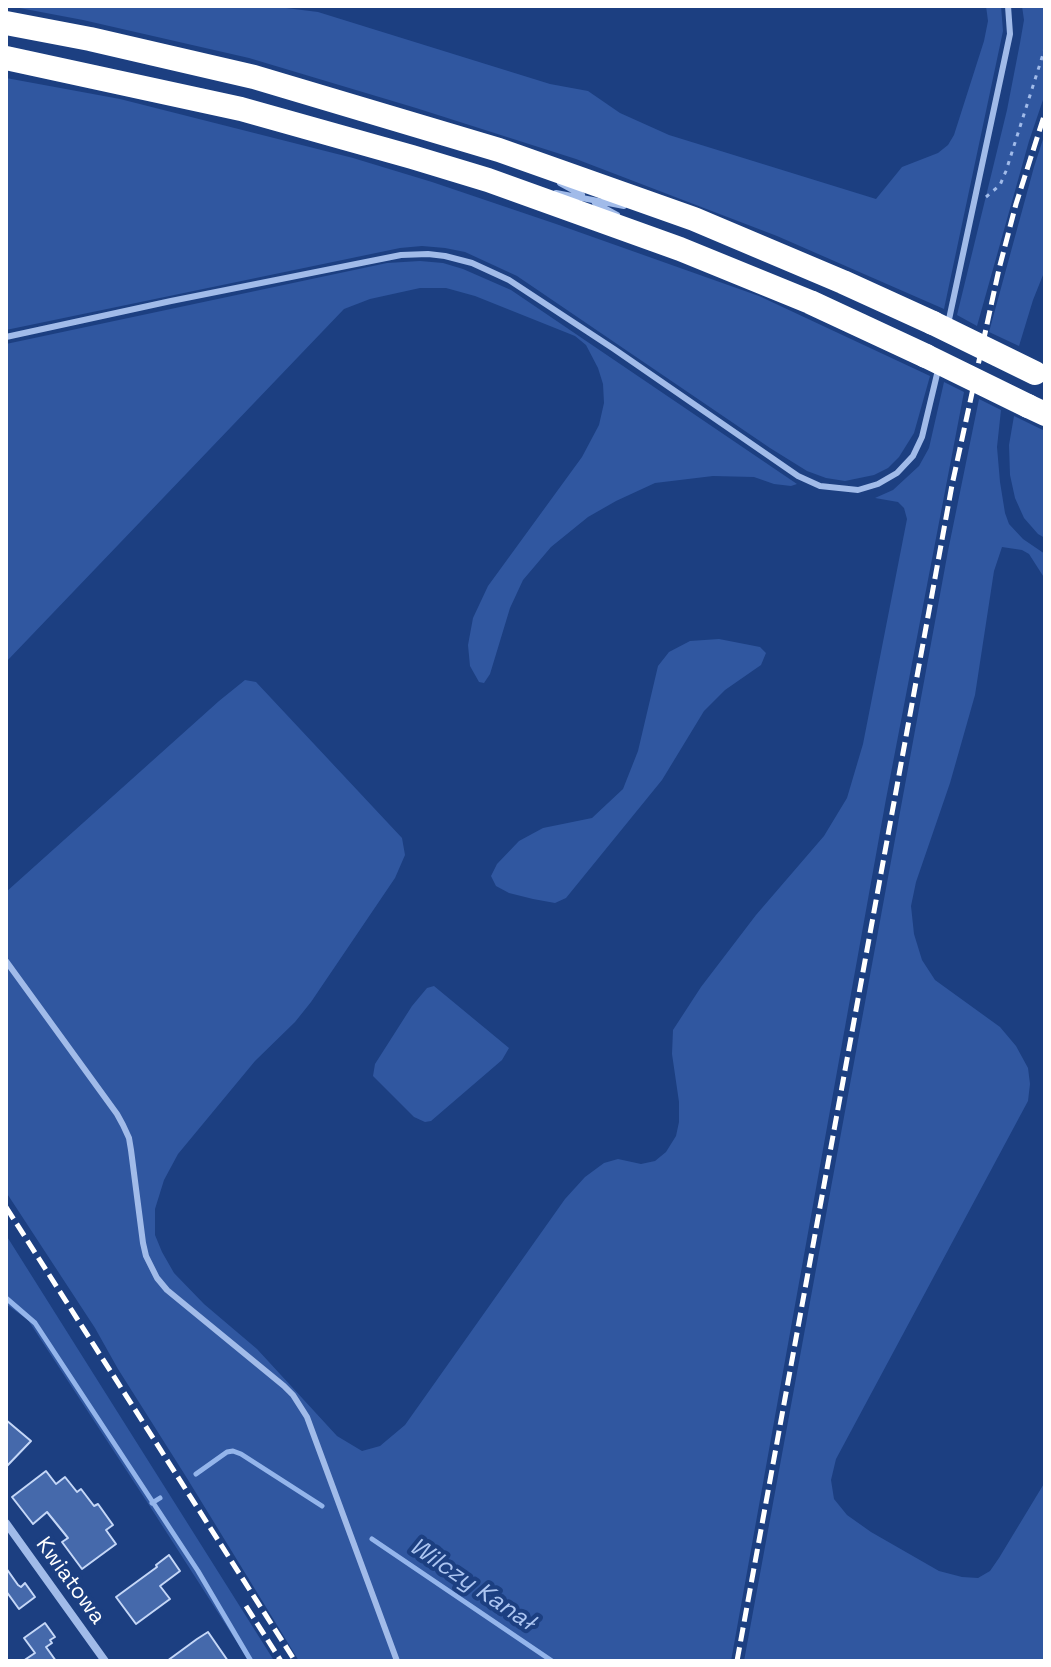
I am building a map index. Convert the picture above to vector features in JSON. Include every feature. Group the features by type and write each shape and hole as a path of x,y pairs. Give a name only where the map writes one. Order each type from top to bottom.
{"highway":[{"path":"6,23 254,77 499,150 634,196 843,282 1037,410"},
{"path":"6,58 241,109 488,180 680,249 810,302 936,346 1040,375"},
{"path":"6,66 76,72"}],"street":[{"name":"Kwiatowa","path":"6,1523 105,1661"}],"lane":[{"path":"6,337 401,255 445,256 472,263 509,280 798,476 820,486 858,490 878,484 897,473 913,456 922,437 936,346 973,207 1010,34 1008,6"},
{"path":"499,150 680,249"},
{"path":"488,180 694,219"},
{"path":"6,961 117,1114 129,1138 143,1243 157,1278 167,1290 284,1386 307,1417 397,1661"}],"path":[{"path":"973,207 1000,185 1045,48"}],"shaded area":[{"path":"9,6 270,6 318,12 550,84 588,91 620,113 669,135 876,199 902,167 938,153 954,135 984,41 988,21 986,6 1001,6 1003,31 944,309 777,236 576,159 249,58"},
{"path":"1022,6 1045,6 1045,94 977,326 957,315 1007,110 1024,20"},
{"path":"6,78 120,99 353,158 559,225 759,296 930,376 914,433 899,457 888,468 874,475 845,481 807,471 517,276 465,252 445,248 400,248 6,330"},
{"path":"1045,133 1045,270 1019,346 989,332"},
{"path":"420,261 463,269 511,290 797,484 774,484 754,477 713,476 655,483 588,517 551,547 523,580 510,608 490,674 484,683 479,682 470,666 468,645 473,618 488,586 582,457 599,425 604,403 603,384 586,345 575,336 475,296 446,288 420,288 370,299 344,309 6,662 6,344 387,263"},
{"path":"944,382 964,392 886,799 731,1661 299,1661 95,1328 6,1192 6,892 245,680 256,682 402,838 405,855 395,878 311,1002 255,1061 178,1154 164,1180 155,1209 155,1235 174,1273 204,1304 257,1349 337,1436 362,1451 380,1446 405,1425 565,1199 585,1177 604,1163 618,1159 641,1164 655,1161 666,1152 676,1136 679,1102 672,1054 673,1030 701,987 756,915 824,836 847,798 863,744 907,519 904,508 898,502 875,498 893,490 919,466 929,448"},
{"path":"979,399 1001,410 997,447 1005,513 1009,524 1023,539 1045,554 1045,579 1029,554 1002,547 994,571 975,695 911,906 914,934 922,960 935,980 1000,1027 1016,1046 1028,1068 1028,1101 836,1459 831,1480 834,1499 847,1515 871,1532 939,1571 978,1578 990,1571 1045,1482 1045,1661 744,1661 948,551"},
{"path":"1014,416 1045,431 1045,538 1024,518 1015,498 1009,445"},
{"path":"719,639 760,647 766,653 761,665 725,690 704,711 662,780 566,898 555,903 509,893 496,886 491,876 497,864 519,841 543,828 592,818 623,789 638,751 658,666 669,652 690,641"},
{"path":"434,986 509,1048 502,1060 431,1121 425,1122 414,1117 373,1076 375,1064 412,1006 427,988"},
{"path":"6,1235 273,1659 270,1661 249,1661 28,1320 6,1304"}],"building":[{"path":"6,1420 31,1441 6,1467"},
{"path":"46,1471 56,1484 65,1477 77,1492 81,1489 94,1506 98,1504 113,1525 106,1530 116,1544 82,1569 62,1542 68,1538 47,1512 33,1524 12,1497"},
{"path":"169,1555 180,1571 160,1586 170,1599 136,1624 116,1597"},
{"path":"6,1568 18,1585 21,1587 25,1583 35,1597 19,1609 6,1591"},
{"path":"45,1623 55,1637 46,1647 56,1661 23,1661 35,1653 24,1638"},
{"path":"208,1632 228,1661 167,1661 197,1639"}],"waterway":[{"path":"6,1298 35,1323 198,1571 251,1661"},
{"path":"196,1474 233,1451 322,1506"},
{"path":"152,1503 160,1498"},
{"name":"Wilczy Kanał","path":"372,1539 552,1661"}],"railway":[{"path":"737,1661 952,485 999,269 1045,113"},
{"path":"6,1207 295,1661"},
{"path":"246,1606 281,1661"}]}
